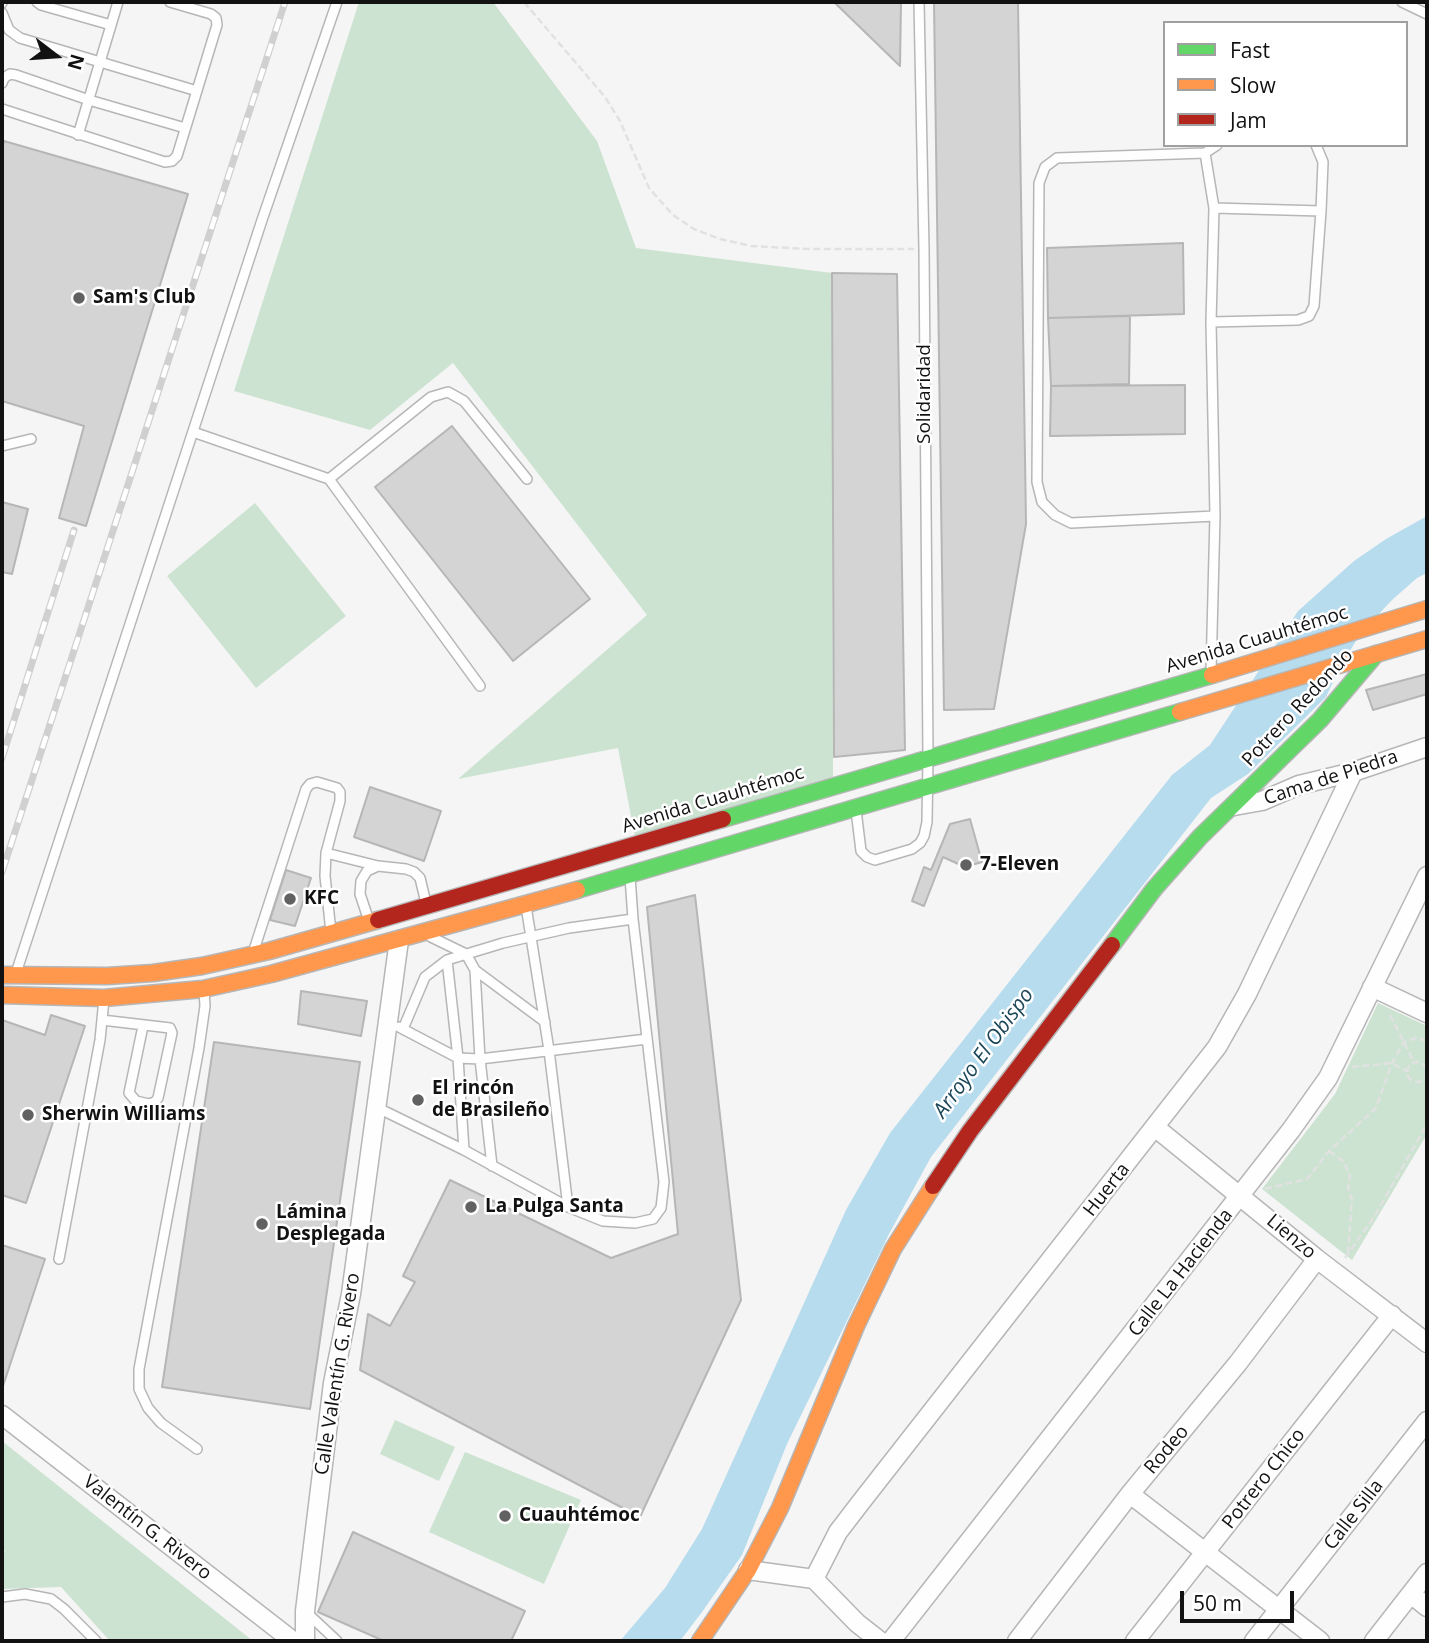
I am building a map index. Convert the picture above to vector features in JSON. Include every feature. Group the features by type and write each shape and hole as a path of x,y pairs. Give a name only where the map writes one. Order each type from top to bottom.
{"main road":[{"name":"Avenida Cuauhtémoc","path":"8,975 107,976 153,973 252,955 1218,674 1427,609"},
{"name":"Potrero Redondo","path":"1257,794 1287,754 1320,720 1368,657 1385,623"},
{"path":"2,995 104,998 203,989 526,905 1427,639"},
{"path":"700,1641 748,1570 780,1508 856,1325 892,1249 919,1206 970,1131 1154,889 1200,837 1234,806"},
{"path":"399,940 409,924 436,912 452,898"},
{"path":"331,933 384,933 399,940"},
{"path":"153,973 154,994"}],"street":[{"name":"Cama de Piedra","path":"1234,806 1257,794 1353,772 1427,747"},
{"name":"Huerta","path":"814,1579 838,1532 1217,1047 1247,994 1353,772"},
{"name":"Calle La Hacienda","path":"891,1641 1291,1130 1328,1077 1427,876"},
{"name":"Calle Valentín G. Rivero","path":"304,1641 305,1611 333,1383 351,1294 378,1108 396,1026 399,940"},
{"path":"1372,987 1427,1013"},
{"name":"Lienzo","path":"1156,1128 1317,1259 1427,1343"},
{"name":"Rodeo","path":"1017,1641 1130,1494 1238,1363 1317,1259"},
{"name":"Potrero Chico","path":"1135,1641 1392,1315"},
{"name":"Valentín G. Rivero","path":"2,1415 293,1641"},
{"name":"Calle Silla","path":"1254,1641 1427,1421"},
{"path":"1130,1494 1320,1641"},
{"path":"748,1570 814,1579 857,1623 880,1641"},
{"path":"1374,1641 1427,1573"},
{"path":"1411,1594 1427,1607"}],"lane":[{"path":"37,2 111,25"},
{"path":"78,135 118,2"},
{"path":"2,109 165,162 172,161 177,156 217,25 216,18 211,14 170,2"},
{"path":"8,975 337,2"},
{"name":"Solidaridad","path":"855,806 860,851 867,858 874,860 912,849 924,836 927,822 928,757 919,2"},
{"path":"1402,2 1417,5 1427,14"},
{"path":"2,13 9,30 20,38 197,91"},
{"path":"2,83 10,74 16,75 185,128"},
{"path":"1214,147 1205,153 1073,157 1057,159 1045,167 1039,184 1037,482 1042,502 1055,515 1071,523 1215,516"},
{"path":"1211,322 1298,320 1309,316 1314,306 1321,211 1323,162 1317,147"},
{"path":"1205,153 1214,208 1211,322 1218,700"},
{"path":"1214,208 1321,211"},
{"path":"329,479 431,397 448,392 464,401 527,479"},
{"path":"192,432 329,479 480,686"},
{"path":"2,446 31,439"},
{"path":"252,955 306,789 317,782 337,788 340,792 340,802 326,853 325,876 331,933"},
{"path":"326,853 414,872 419,878 427,905"},
{"path":"369,922 360,894 361,881 367,871 378,866"},
{"path":"378,1108 464,1150 568,1207 603,1221 635,1223 653,1219 661,1209 664,1182 630,874"},
{"path":"526,905 549,1050 568,1207"},
{"path":"633,919 531,936 447,960 425,977 396,1026 458,1058 480,1059 647,1039"},
{"path":"423,933 467,954 475,970 480,1059 492,1166"},
{"path":"447,960 458,1058 464,1150"},
{"path":"197,1449 161,1423 148,1408 139,1388 139,1369 199,1048 205,1006 202,966"},
{"path":"475,970 545,1022"},
{"path":"59,1259 102,1020 107,976"},
{"path":"102,1020 170,1028 172,1033 158,1098 149,1104 136,1101 129,1093 143,1026"},
{"path":"2,1604 5,1597 24,1594 51,1599 96,1641"},
{"path":"305,1611 337,1641"}],"path":[{"path":"524,2 605,97 620,121 649,188 673,215 695,229 720,239 751,246 924,249"},
{"path":"1390,1014 1414,1062"},
{"path":"1241,1196 1307,1179 1329,1151 1376,1108 1392,1063 1404,1042 1416,1038 1427,1041"},
{"path":"1336,1060 1352,1067 1392,1063 1406,1071 1407,1076 1416,1082 1426,1077 1427,1070 1420,1062 1414,1062 1406,1071"},
{"path":"1336,1273 1374,1217 1427,1124"},
{"path":"1329,1151 1344,1162 1350,1176 1348,1188 1352,1200 1348,1254"}],"green space":[{"path":"359,2 493,2 597,141 636,248 832,273 833,777 635,837 618,748 458,779 647,615 453,363 370,430 234,391"},
{"path":"255,503 346,616 256,688 167,576"},
{"path":"1378,1003 1427,1026 1427,1134 1352,1260 1262,1189 1335,1094"},
{"path":"395,1420 455,1447 439,1481 380,1454"},
{"path":"2,1441 253,1641 110,1641 61,1587 2,1589 2,1556 5,1551 2,1548"},
{"name":"Cuauhtémoc","path":"465,1452 581,1500 544,1584 429,1532"}],"water":[{"name":"Arroyo El Obispo","path":"1427,516 1427,573 1417,578 1392,600 1361,633 1341,665 1326,697 1248,774 1211,798 931,1157 889,1234 787,1444 742,1555 702,1612 680,1641 620,1641 665,1588 702,1529 846,1210 890,1133 1172,775 1210,745 1298,611 1354,561"}],"building":[{"path":"834,2 901,2 900,66"},
{"path":"934,2 1018,2 1026,524 994,709 944,710"},
{"name":"Sam's Club","path":"4,141 188,194 86,526 59,518 84,426 2,401"},
{"path":"1183,243 1184,314 1048,318 1047,248"},
{"path":"832,273 897,274 905,750 834,757"},
{"path":"1130,316 1129,384 1051,386 1048,318"},
{"path":"1185,385 1185,434 1050,436 1051,386"},
{"path":"452,426 590,599 513,661 375,487"},
{"path":"2,502 28,509 12,574 2,572"},
{"path":"1427,674 1427,694 1373,710 1366,690"},
{"path":"370,787 441,811 424,861 354,837"},
{"name":"7-Eleven","path":"970,819 982,862 965,867 943,857 924,906 912,901 924,867 931,870 950,824"},
{"name":"KFC","path":"286,870 311,878 295,926 270,920"},
{"name":"La Pulga Santa","path":"695,895 741,1300 640,1517 360,1370 368,1314 390,1326 415,1282 403,1276 450,1180 611,1258 678,1234 647,907"},
{"path":"301,991 367,1001 361,1036 298,1024"},
{"name":"Sherwin Williams","path":"51,1015 85,1026 26,1203 2,1195 2,1020 45,1035"},
{"name":"Lámina Desplegada","path":"214,1042 360,1062 310,1409 162,1387"},
{"path":"2,1245 45,1259 2,1389"},
{"path":"353,1532 525,1611 511,1641 384,1641 318,1612"}],"railway":[{"path":"2,872 285,2"},
{"path":"2,758 74,530"}],"traffic: fast":[{"path":"1112,945 1154,889 1200,837 1320,720 1376,654"},
{"path":"723,819 1212,675"},
{"path":"577,890 1180,712"}],"traffic: slow":[{"path":"1212,675 1427,609"},
{"path":"1180,712 1427,639"},
{"path":"2,995 104,998 203,989 271,974 577,890"},
{"path":"2,975 107,976 202,966 269,951 378,920"},
{"path":"700,1641 748,1570 780,1508 856,1326 893,1249 933,1186"}],"traffic: jam":[{"path":"378,920 723,819"},
{"path":"933,1186 970,1131 1112,945"}],"place":[{"name":"Sam's Club","path":"79,298"},
{"name":"7-Eleven","path":"966,865"},
{"name":"KFC","path":"290,899"},
{"name":"El rincón de Brasileño","path":"418,1100"},
{"name":"Sherwin Williams","path":"28,1115"},
{"name":"La Pulga Santa","path":"471,1207"},
{"name":"Lámina Desplegada","path":"262,1224"},
{"name":"Cuauhtémoc","path":"505,1516"}]}
